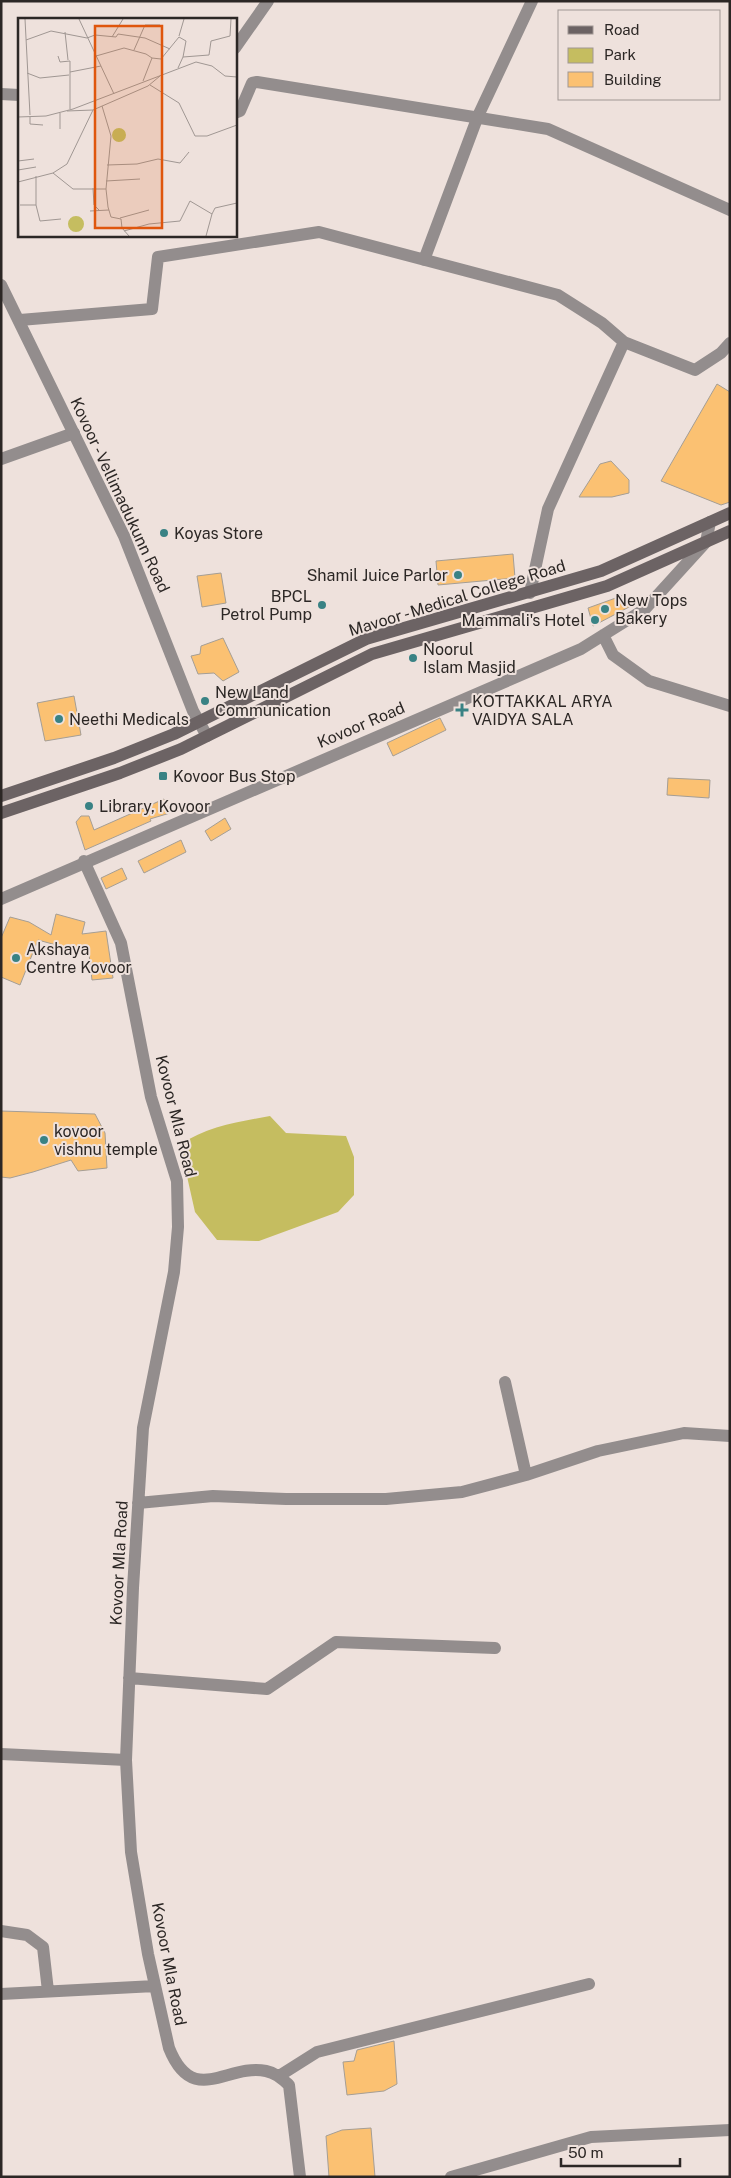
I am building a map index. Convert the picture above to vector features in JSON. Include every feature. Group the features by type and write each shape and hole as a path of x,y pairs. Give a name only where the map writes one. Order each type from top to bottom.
{"main road":[{"name":"Mavoor - Medical College Road","path":"1,796 114,758 199,722 332,654 366,639 601,571 730,514"},
{"path":"1,813 120,773 207,736 372,654 607,586 730,531"},
{"path":"274,685 281,699"}],"street":[{"path":"236,47 268,1"},
{"path":"424,260 478,116 532,1"},
{"path":"236,112 240,111 252,84 257,82 478,116 548,129 730,210"},
{"path":"1,94 18,95"},
{"path":"20,320 152,309 158,257 319,232 558,295 602,323 624,342 695,370 721,353 730,343"},
{"name":"Kovoor - Vellimadukunn Road","path":"1,285 20,320 124,536 193,711 207,736"},
{"path":"530,593 548,509 624,342"},
{"path":"1,459 74,433"},
{"path":"706,542 710,522"},
{"name":"Kovoor Road","path":"1,899 581,649 645,609 706,542"},
{"path":"603,635 613,655 649,682 730,706"},
{"name":"Kovoor Mla Road","path":"84,862 120,944 151,1097 177,1181 178,1227 174,1272 142,1428 126,1760 131,1852 155,1986 169,2048 175,2062 183,2072 206,2080 256,2070 267,2071 279,2076"},
{"path":"505,1382 526,1475"},
{"path":"138,1504 213,1496 286,1499 386,1499 462,1492 526,1475 598,1450 684,1433 730,1436"},
{"path":"129,1678 267,1689 336,1642 494,1648"},
{"path":"1,1754 126,1760"},
{"path":"1,1932 27,1935 43,1947 48,1990"},
{"path":"300,2177 289,2085 279,2076 317,2052 589,1984"},
{"path":"1,1994 48,1990 155,1986"},
{"path":"451,2177 591,2137 730,2130"}],"green space":[{"path":"270,1116 286,1133 346,1136 354,1157 354,1195 338,1212 259,1241 217,1240 195,1212 180,1145 212,1129"}],"building":[{"path":"717,384 730,392 730,502 721,505 661,481"},
{"path":"611,461 629,480 629,493 612,497 579,497 600,464"},
{"path":"513,554 515,578 438,585 436,561"},
{"path":"221,573 226,603 202,607 197,576"},
{"path":"624,595 631,606 593,626 588,608"},
{"path":"223,638 239,672 223,681 214,673 198,674 191,656 200,654 201,646"},
{"name":"Neethi Medicals","path":"74,696 81,735 45,741 37,703"},
{"path":"440,718 446,730 393,756 387,743"},
{"path":"668,778 710,780 709,798 667,795"},
{"path":"164,799 170,813 150,819 151,821 85,850 76,822 81,816 89,816 94,830"},
{"path":"225,818 231,829 211,841 205,831"},
{"path":"181,840 186,852 144,873 138,861"},
{"path":"122,868 127,879 106,889 101,878"},
{"path":"56,914 85,922 82,934 106,931 113,978 92,980 89,954 38,940 20,985 1,977 1,938 10,917 29,922 51,935"},
{"path":"1,1111 95,1114 105,1133 107,1168 78,1171 71,1160 10,1178 1,1177"},
{"path":"394,2041 397,2084 384,2091 347,2095 343,2062 354,2061 357,2050"},
{"path":"371,2128 375,2177 329,2177 326,2136 342,2130"}],"place":[{"name":"Koyas Store","path":"164,533"},
{"name":"Shamil Juice Parlor","path":"458,575"},
{"name":"BPCL Petrol Pump","path":"322,605"},
{"name":"New Tops Bakery","path":"605,609"},
{"name":"Mammali's Hotel","path":"595,620"},
{"name":"Noorul Islam Masjid","path":"413,658"},
{"name":"New Land Communication","path":"205,701"},
{"name":"KOTTAKKAL ARYA VAIDYA SALA","path":"462,710"},
{"name":"Neethi Medicals","path":"59,719"},
{"name":"Kovoor Bus Stop","path":"163,776"},
{"name":"Library, Kovoor","path":"89,806"},
{"name":"Akshaya Centre Kovoor","path":"16,958"},
{"name":"kovoor vishnu temple","path":"44,1140"}]}
